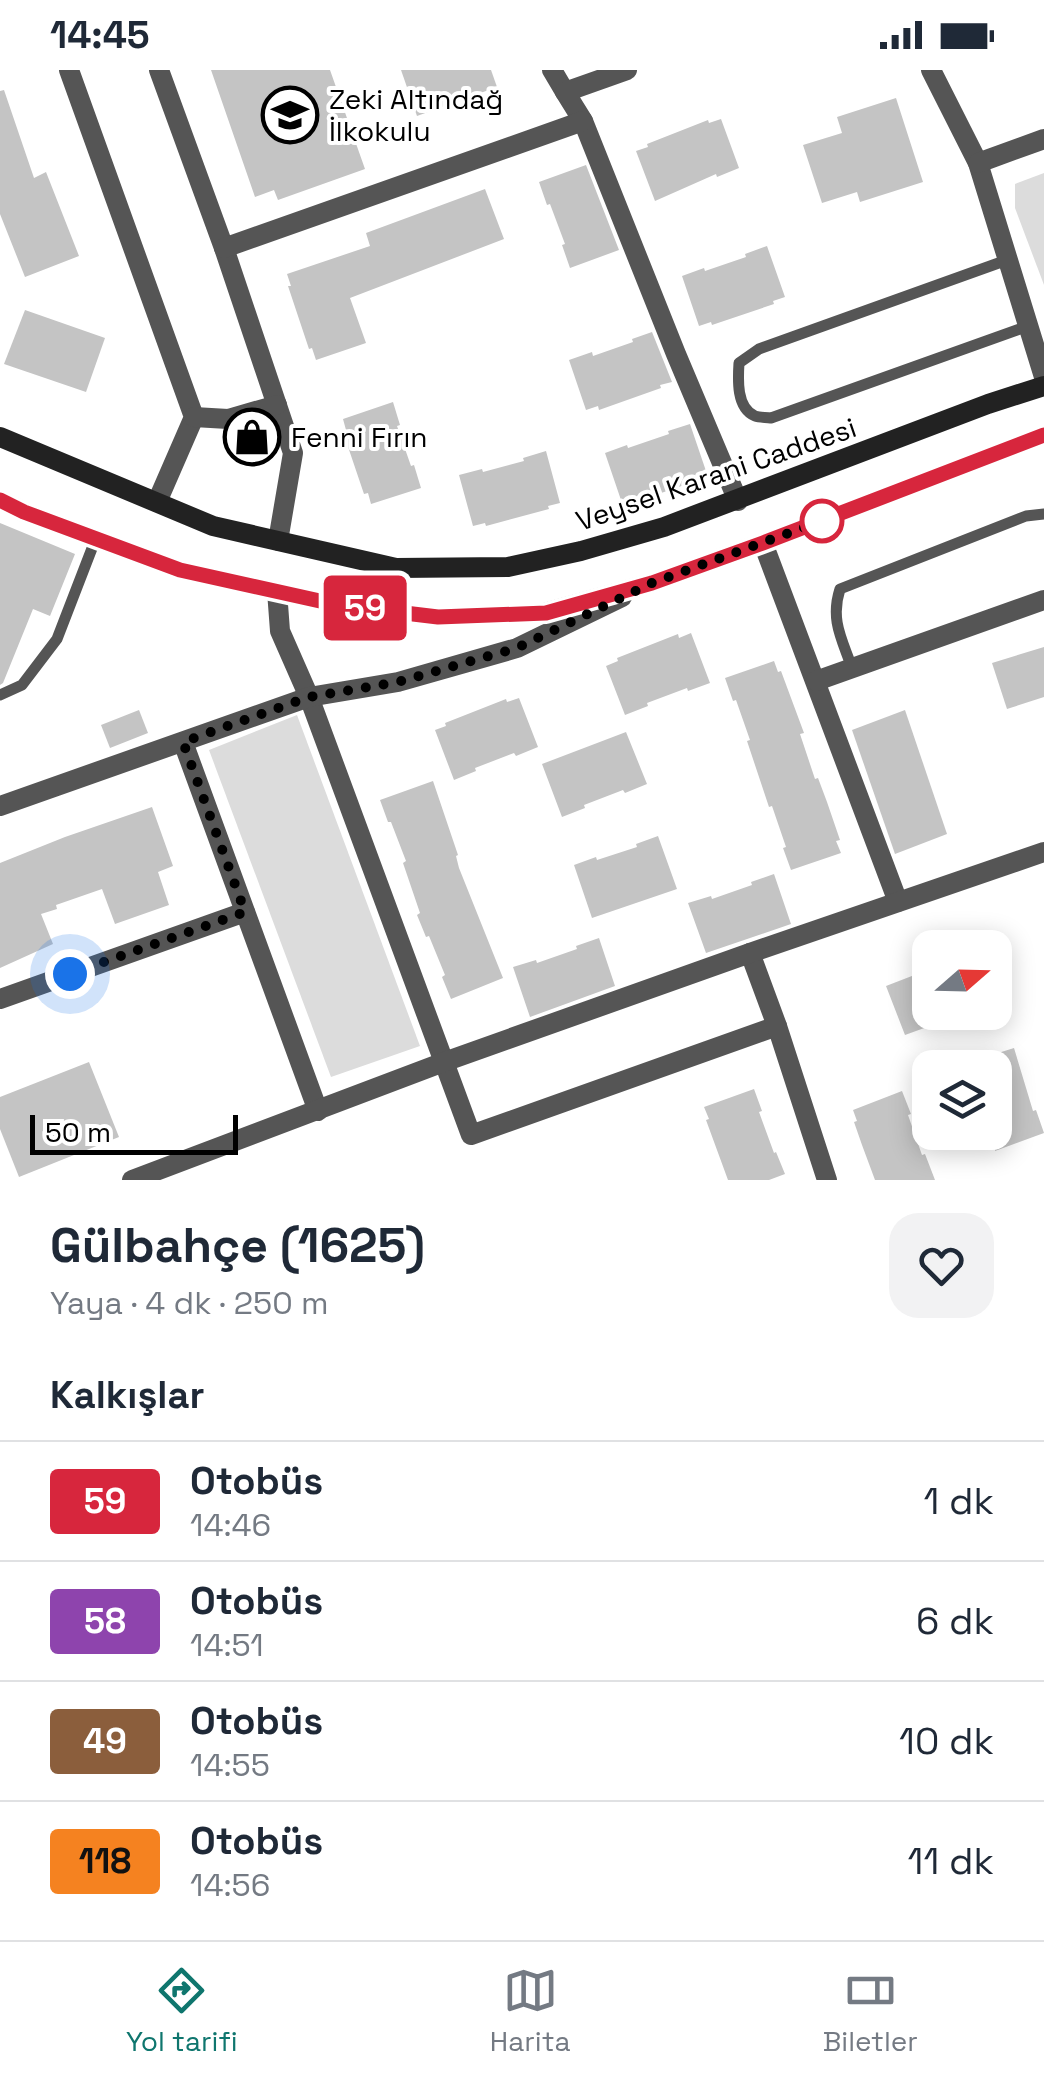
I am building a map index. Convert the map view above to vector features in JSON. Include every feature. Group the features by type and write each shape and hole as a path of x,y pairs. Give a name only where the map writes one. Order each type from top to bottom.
{"main road":[{"name":"Veysel Karani Caddesi","path":"0,437 213,526 396,568 508,567 664,527 1044,386"},
{"path":"0,500 180,570 338,605 438,617 546,613 652,583 1044,435"}],"street":[{"path":"69,70 194,416 156,502"},
{"path":"159,70 293,453 278,541"},
{"path":"552,70 583,121 738,501"},
{"path":"564,92 627,70"},
{"path":"931,70 978,163 1044,377"},
{"path":"224,248 583,121"},
{"path":"978,163 1044,139"},
{"path":"194,416 228,419 277,405"},
{"path":"763,543 898,902"},
{"path":"0,806 309,697 398,682 517,648 652,583"},
{"path":"277,592 280,631 309,697 471,1135 777,1026"},
{"path":"816,681 1044,600"},
{"path":"183,742 318,1112"},
{"path":"132,1180 444,1062 1044,852"},
{"path":"0,998 245,912"},
{"path":"750,952 827,1180"}],"lane":[{"path":"1007,260 759,349 739,363 738,387 746,409 754,416 771,418 1028,326"},
{"path":"852,668 834,608 840,590 1026,516 1044,514"},
{"path":"0,695 22,685 56,639 96,538"}],"shaded area":[{"path":"1044,173 1044,285 1015,208 1015,184"},
{"path":"297,715 420,1046 331,1077 209,750"}],"building":[{"name":"Zeki Altındağ İlkokulu","path":"211,70 330,70 365,169 278,200 274,190 255,197"},
{"path":"401,70 491,70 497,87 417,116"},
{"path":"4,90 34,178 46,172 79,256 25,277 0,214 0,91"},
{"path":"896,98 923,182 860,202 857,192 822,203 803,145 842,133 837,117"},
{"path":"721,119 739,168 655,201 636,151 708,120 709,123"},
{"path":"586,165 619,250 570,268 562,245 565,244 539,182"},
{"path":"485,189 504,239 350,298 366,343 316,360 312,348 309,349 287,274 370,246 366,233"},
{"path":"767,246 785,297 712,325 711,322 699,326 682,276 746,257 745,254"},
{"path":"25,310 105,338 86,392 4,364"},
{"path":"652,332 672,382 599,410 598,406 586,410 569,360 592,352 593,356"},
{"path":"393,402 400,425 397,426 421,488 371,504 343,432 343,419"},
{"path":"690,424 707,474 635,502 633,499 622,503 605,453"},
{"path":"546,451 560,503 486,526 473,526 459,475 524,461 523,458"},
{"path":"0,523 75,554 50,616 33,609 0,685"},
{"path":"691,633 710,683 647,703 648,706 625,715 606,666 678,634 679,638"},
{"path":"1044,647 1044,697 1007,709 992,663"},
{"path":"774,661 804,733 800,734 815,779 818,778 840,840 836,841 841,853 791,870 747,741 750,740 725,678"},
{"path":"519,698 538,747 475,768 476,771 454,780 435,730 506,699 507,702"},
{"path":"139,710 148,733 110,748 101,725"},
{"path":"905,710 947,834 895,854 852,730"},
{"path":"626,732 647,784 584,805 585,808 562,817 542,764"},
{"path":"433,781 459,868 503,978 451,999 442,977 445,975 417,915 420,913 403,863 406,861 380,800"},
{"path":"152,807 173,866 158,872 169,905 115,924 102,889 56,905 57,909 41,914 53,944 0,968 0,863"},
{"path":"658,836 677,889 592,918 574,865 637,847 636,844"},
{"path":"774,874 791,924 706,953 688,903 711,896 712,899"},
{"path":"599,938 615,986 530,1017 513,967 536,960 537,963"},
{"path":"912,976 912,1030 919,1030 905,1035 886,986"},
{"path":"1014,1048 1033,1111 1036,1110 1044,1133 1012,1145 1012,1050 1008,1050"},
{"path":"89,1062 119,1137 19,1177 0,1129 0,1097"},
{"path":"754,1089 762,1111 759,1112 785,1174 769,1180 728,1180 704,1107"},
{"path":"902,1091 911,1114 908,1115 912,1150 925,1154 935,1180 875,1180 853,1110"}],"bus line":[{"name":"59","path":"0,500 180,570 338,605 438,617 546,613 652,583 1044,435"}],"place":[{"name":"Zeki Altındağ İlkokulu","path":"290,115"},
{"name":"Fenni Fırın","path":"252,437"}],"route":[{"path":"70,974 245,912 183,742 309,697 398,682 517,648 652,583 830,518 822,521"}]}
